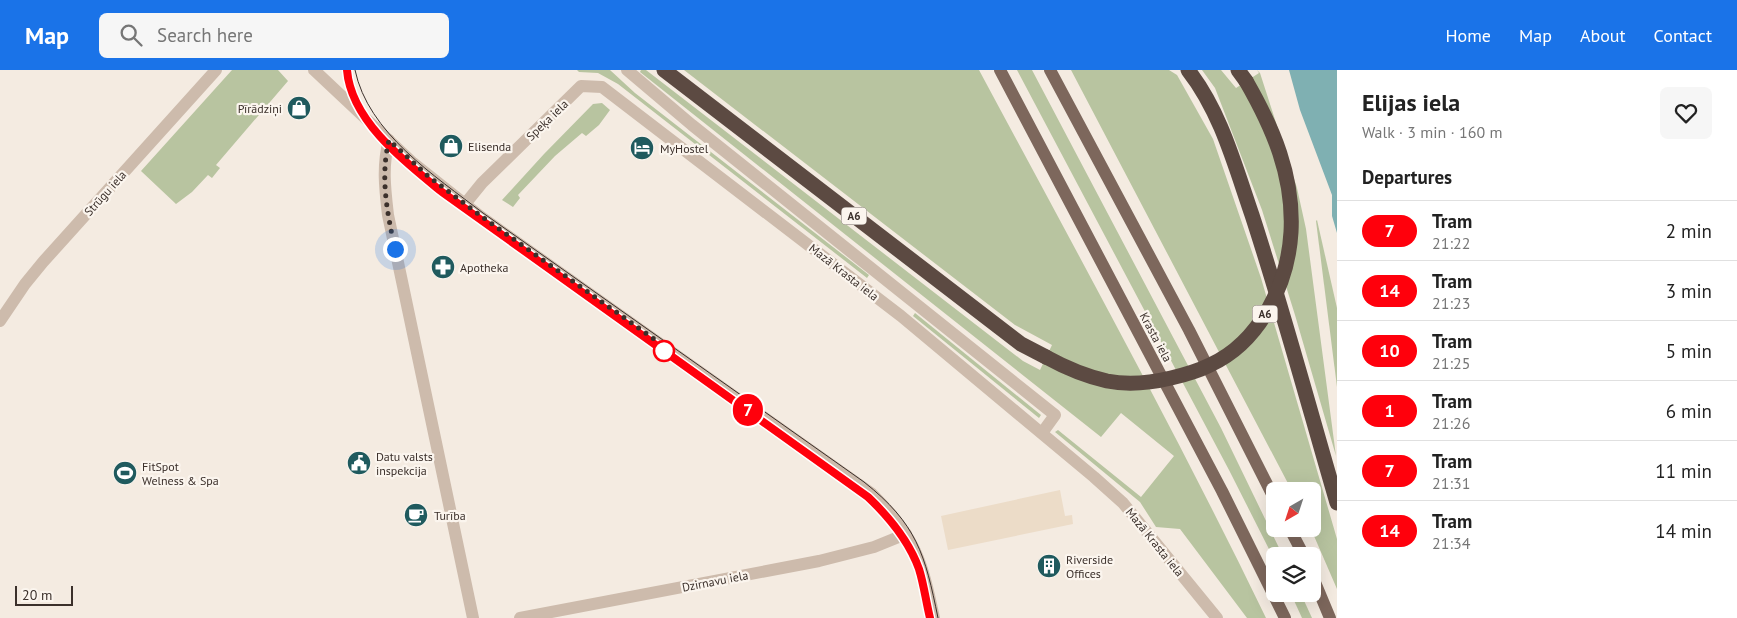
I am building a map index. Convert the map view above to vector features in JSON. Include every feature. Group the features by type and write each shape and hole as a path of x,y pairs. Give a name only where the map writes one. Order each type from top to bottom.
{"highway":[{"name":"A6","path":"664,70 1021,344 1065,367 1108,381 1135,383 1159,381 1212,365 1240,344 1253,331 1265,316 1283,278 1289,255 1291,230 1291,205 1288,185 1277,142 1267,118 1242,75"},
{"path":"1188,70 1198,82 1211,104 1235,165 1270,271 1337,503"}],"main road":[{"name":"Krasta iela","path":"1000,70 1222,491 1285,618"},
{"path":"1050,70 1189,330 1266,482"},
{"path":"1321,596 1330,618"}],"street":[{"name":"Strūgu iela","path":"0,321 24,284 216,70"},
{"path":"314,70 414,163 465,204 861,485 883,505 906,534 922,566 934,618"},
{"path":"627,70 692,125 1056,416 1042,433"},
{"name":"Speķa iela","path":"465,204 482,183 582,86 602,88 641,116"},
{"name":"Mazā Krasta iela","path":"641,116 902,316 1123,503 1216,618"},
{"path":"389,140 385,155 383,178 388,215 473,618"},
{"name":"Dzirnavu iela","path":"520,618 819,561 874,547 906,534"}],"green space":[{"path":"232,70 278,70 288,81 216,165 220,168 212,178 208,175 192,192 176,204 141,171"},
{"path":"577,70 610,70 635,93 869,275 867,278 618,84 598,73 579,72"},
{"path":"641,70 646,70 1023,361 1040,370 1052,345 1015,325 684,70 979,70 1161,411 1266,618 1247,618 1180,529 1156,527 1140,502 1055,432 1058,430 1141,497 1174,456 1121,413 1101,437 640,72"},
{"path":"1017,70 1032,70 1221,428 1266,521 1266,538 1274,538 1279,547 1268,547"},
{"path":"1071,70 1169,70 1177,75 1213,139 1261,278 1320,482 1287,482"},
{"path":"1202,70 1221,70 1236,88 1259,73 1257,70 1260,73 1297,188 1306,229 1336,456 1262,210 1215,88"},
{"path":"602,103 610,110 599,125 586,136 582,133 555,156 518,195 520,198 513,207 502,200 593,104"},
{"path":"1316,221 1337,308 1337,387"},
{"path":"915,313 1041,415 1039,418 913,316"},
{"path":"1321,484 1337,539 1337,589 1321,552 1321,547 1319,547 1315,538 1321,538"},
{"path":"1295,602 1305,602 1312,618 1302,618"}],"shaded area":[{"path":"1060,490 1065,516 1072,515 1073,524 948,550 941,516"}],"water":[{"path":"1289,70 1337,70 1337,233 1332,216 1332,195 1300,110"}],"tram line":[{"path":"347,70 351,89 358,106 369,123 397,154 442,193 868,497 891,521 910,549 919,569 930,618"},
{"name":"7","path":"347,70 350,89 363,115 412,168 539,263 858,489 879,507 893,523 913,555 921,578 930,618"},
{"path":"355,70 362,93 374,114 389,133 425,168 483,213 864,482 882,497 896,512 916,542 923,558 938,618"}],"place":[{"name":"Pīrādziņi","path":"299,108"},
{"name":"Elisenda","path":"451,146"},
{"name":"MyHostel","path":"642,148"},
{"name":"Apotheka","path":"443,267"},
{"name":"Datu valsts inspekcija","path":"359,463"},
{"name":"FitSpot Welness & Spa","path":"125,473"},
{"name":"Turība","path":"416,515"},
{"name":"Riverside Offices","path":"1049,566"}],"route":[{"path":"395,249 383,178 385,155 389,140 443,188 671,351 664,351"}]}
